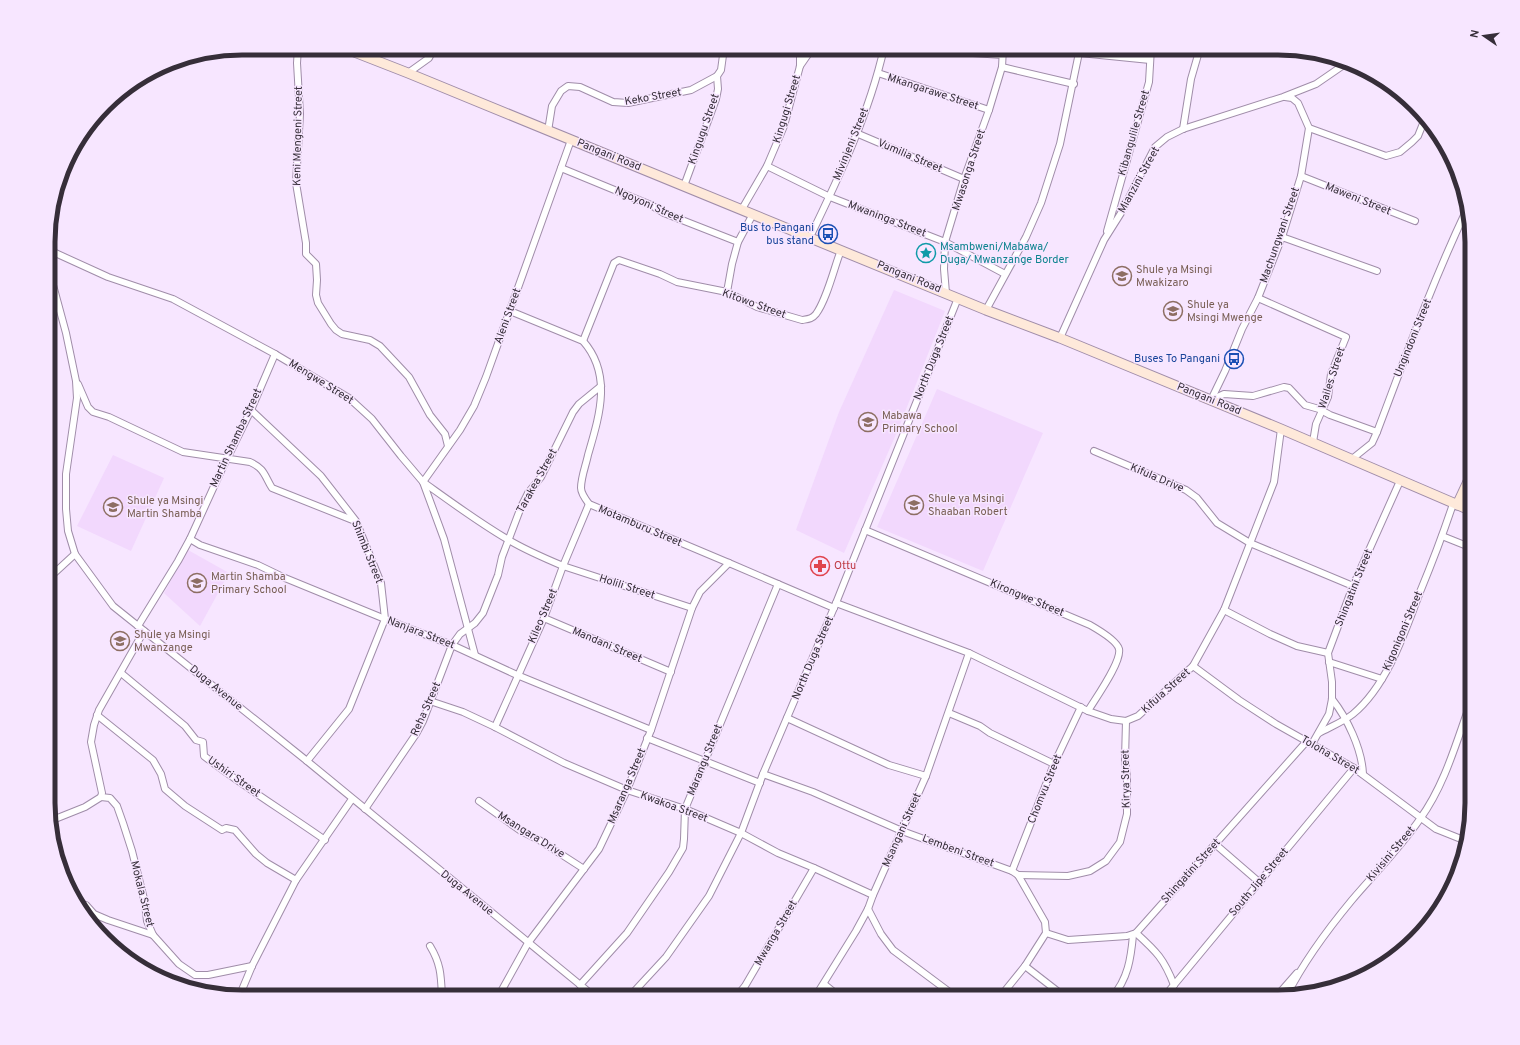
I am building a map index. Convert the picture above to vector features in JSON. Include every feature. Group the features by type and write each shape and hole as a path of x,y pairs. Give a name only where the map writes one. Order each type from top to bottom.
{"main road":[{"name":"Pangani Road","path":"363,55 408,72 548,131 986,310 1060,338 1211,400 1313,442 1465,508"},
{"path":"1455,504 1465,486"}],"street":[{"name":"Keni Mengeni Street","path":"298,55 300,114 296,183 303,221 306,254 316,264 316,295 318,303 336,330 348,336 370,340 380,346 396,362 409,377 430,415 446,434 448,446"},
{"path":"408,72 429,58 430,55"},
{"name":"Kingugu Street","path":"684,186 716,99 718,89 717,76 721,70 723,55"},
{"name":"Kingugi Street","path":"742,209 767,166 784,126 800,66 800,55"},
{"path":"800,66 808,55"},
{"name":"Mivinjeni Street","path":"810,237 830,197 856,133 878,73 882,55"},
{"name":"Mwasonga Street","path":"946,293 944,269 945,242 964,179 989,110 1002,67 1002,55"},
{"path":"986,310 1026,237 1041,203 1060,144 1079,55"},
{"path":"1111,55 1150,60"},
{"name":"Kibangulile Street","path":"1104,240 1149,82 1150,55"},
{"path":"1183,129 1191,80 1198,55"},
{"name":"Mianzini Street","path":"1060,338 1104,240 1121,213 1155,147 1167,137 1183,129 1283,97 1316,84 1342,66"},
{"path":"1002,67 1074,84"},
{"name":"Mkangarawe Street","path":"878,73 989,110"},
{"name":"Keko Street","path":"548,131 552,106 561,91 568,86 580,87 613,102 628,103 691,90 717,76"},
{"path":"1283,97 1292,98 1298,103 1308,128 1386,156 1391,156 1400,152 1412,142 1418,136 1423,124"},
{"name":"Machungwani Street","path":"1211,400 1225,371 1242,329 1258,298 1282,237 1301,176 1308,128"},
{"name":"Vumilia Street","path":"856,133 964,179"},
{"name":"Aleni Street","path":"423,482 460,430 477,398 486,377 571,140"},
{"name":"Mwaninga Street","path":"767,166 830,197 945,242 1005,274"},
{"name":"Ngoyoni Street","path":"561,168 651,205 664,213 738,242"},
{"name":"Maweni Street","path":"1301,176 1415,222"},
{"path":"727,292 738,242 753,214"},
{"name":"Ungindoni Street","path":"1352,459 1372,443 1451,242 1463,217"},
{"path":"1282,237 1377,271"},
{"name":"Kitowo Street","path":"583,341 614,262 619,260 660,274 677,282 727,292 757,307 794,318 810,319 816,315 824,300 840,250"},
{"name":"Mengwe Street","path":"55,252 108,277 173,299 275,354 349,398 372,419 423,482 444,539 475,655"},
{"name":"Duga Avenue","path":"55,292 66,332 76,381 77,398 66,474 68,530 75,554 113,606 307,761 586,990"},
{"name":"North Duga Street","path":"635,990 666,957 709,896 741,833 763,774 835,606 958,298"},
{"name":"Wailes Street","path":"1258,298 1346,337 1331,374 1328,397 1316,424 1313,442"},
{"path":"510,311 583,341"},
{"name":"Motamburu Street","path":"583,341 588,346 597,366 601,386 600,415 586,464 581,489 588,504 729,562 778,584 835,606"},
{"name":"Martin Shamba Street","path":"138,626 190,539 251,410 275,354"},
{"path":"76,381 88,407 93,412 109,417 183,452 250,462 259,466 266,474 272,488 356,521"},
{"name":"Tarakea Street","path":"468,628 475,623 483,613 498,575 508,540 528,493 541,477 573,412 579,404 601,386"},
{"path":"1211,400 1224,394 1253,396 1284,387 1289,388 1305,405 1377,432"},
{"name":"Shimbi Street","path":"251,410 321,476 356,521 380,583 385,619"},
{"name":"Kifula Street","path":"1126,721 1138,716 1193,666 1224,610 1274,482 1281,429"},
{"name":"Kifula Drive","path":"1094,451 1186,490 1197,498 1217,523 1250,543 1353,586"},
{"name":"Shingatini Street","path":"1134,934 1318,733 1329,714 1332,699 1332,682 1328,653 1353,586 1400,481"},
{"name":"Holili Street","path":"423,482 482,524 508,540 563,566 692,608"},
{"name":"Kileo Street","path":"495,726 544,618 588,504"},
{"name":"Kigonigoni Street","path":"1318,733 1345,720 1364,703 1388,669 1409,621 1455,504"},
{"name":"Kirongwe Street","path":"865,530 1090,625 1116,644 1119,649 1112,673 1088,711"},
{"path":"1442,536 1465,545"},
{"name":"Nanjara Street","path":"190,539 200,545 258,565 285,578 452,645 517,675 651,730"},
{"path":"55,572 75,554"},
{"name":"Msaranga Street","path":"502,990 528,943 599,849 627,790 651,730 692,608 700,592 729,562"},
{"name":"Marangu Street","path":"580,985 627,933 669,872 682,848 684,839 685,809 778,584"},
{"path":"835,606 969,653 1088,711 1111,719 1126,721"},
{"path":"1224,610 1297,646 1328,653"},
{"name":"Mandani Street","path":"544,618 671,672"},
{"path":"307,761 348,709 385,619"},
{"name":"Reha Street","path":"365,809 416,734 452,645 460,634 468,628"},
{"path":"56,819 86,807 101,797 102,793 91,742 94,725 97,715 144,631"},
{"name":"Msangani Street","path":"820,990 868,910 873,895 926,776 969,653"},
{"path":"1329,662 1382,679"},
{"name":"Toloha Street","path":"1193,666 1239,700 1363,774 1436,829 1461,839"},
{"name":"Ushiri Street","path":"121,673 185,726 196,740 203,742 204,756 233,778 325,840"},
{"path":"1332,699 1340,709 1362,761 1363,774"},
{"name":"Kwakoa Street","path":"430,701 463,712 495,726 564,763 627,790 685,809 741,833 778,853 873,895"},
{"name":"Chomvu Street","path":"1012,871 1054,764 1081,707"},
{"path":"949,713 980,726 990,733 1054,764"},
{"path":"97,715 153,760 161,774 166,789 185,806 222,830 226,828 235,830 262,858 296,880"},
{"path":"787,718 889,765 926,776"},
{"name":"Kivisini Street","path":"1290,990 1310,956 1352,900 1390,857 1421,818 1444,776 1465,718"},
{"name":"Kirya Street","path":"1018,875 1068,876 1090,871 1106,861 1120,842 1127,814 1127,778 1125,759 1126,721"},
{"path":"647,738 760,783"},
{"name":"South Jipe Street","path":"1170,990 1354,768"},
{"name":"Lembeni Street","path":"763,774 813,792 902,831 1012,871 1018,875 1044,922 1046,933"},
{"name":"Mokala Street","path":"101,797 110,798 117,806 132,851 145,903 147,921 153,935 179,964 195,975 208,975 252,966"},
{"path":"242,990 252,966 296,880 352,799"},
{"name":"Msangara Drive","path":"479,800 521,831 539,840 584,869"},
{"path":"1215,844 1259,882"},
{"name":"Mwanga Street","path":"742,990 814,868"},
{"path":"86,905 94,914 153,935"},
{"path":"868,910 881,934 893,950 947,990"},
{"path":"1006,990 1025,966 1046,933 1068,940 1134,934 1158,952 1168,969 1174,986"},
{"path":"1117,990 1125,978 1134,934"},
{"path":"430,946 437,958 441,972 442,990"},
{"path":"1282,990 1310,956"},
{"path":"1025,966 1056,990"},
{"path":"824,984 831,990"}],"shaded area":[{"name":"Mabawa Primary School","path":"894,290 945,311 897,432 844,553 796,530 839,412"},
{"path":"937,389 1043,433 983,571 877,527"},
{"path":"113,455 164,478 131,551 77,526"},
{"name":"Martin Shamba Primary School","path":"188,550 229,573 200,626 164,593"}],"place":[{"name":"Bus to Pangani bus stand","path":"828,234"},
{"name":"Msambweni/Mabawa/ Duga/ Mwanzange Border","path":"926,253"},
{"name":"Shule ya Msingi Mwakizaro","path":"1122,276"},
{"name":"Shule ya Msingi Mwenge","path":"1173,311"},
{"name":"Buses To Pangani","path":"1234,359"},
{"name":"Mabawa Primary School","path":"868,422"},
{"name":"Shule ya Msingi Shaaban Robert","path":"914,505"},
{"name":"Shule ya Msingi Martin Shamba","path":"113,507"},
{"name":"Ottu","path":"820,566"},
{"name":"Martin Shamba Primary School","path":"197,583"},
{"name":"Shule ya Msingi Mwanzange","path":"120,641"}]}
